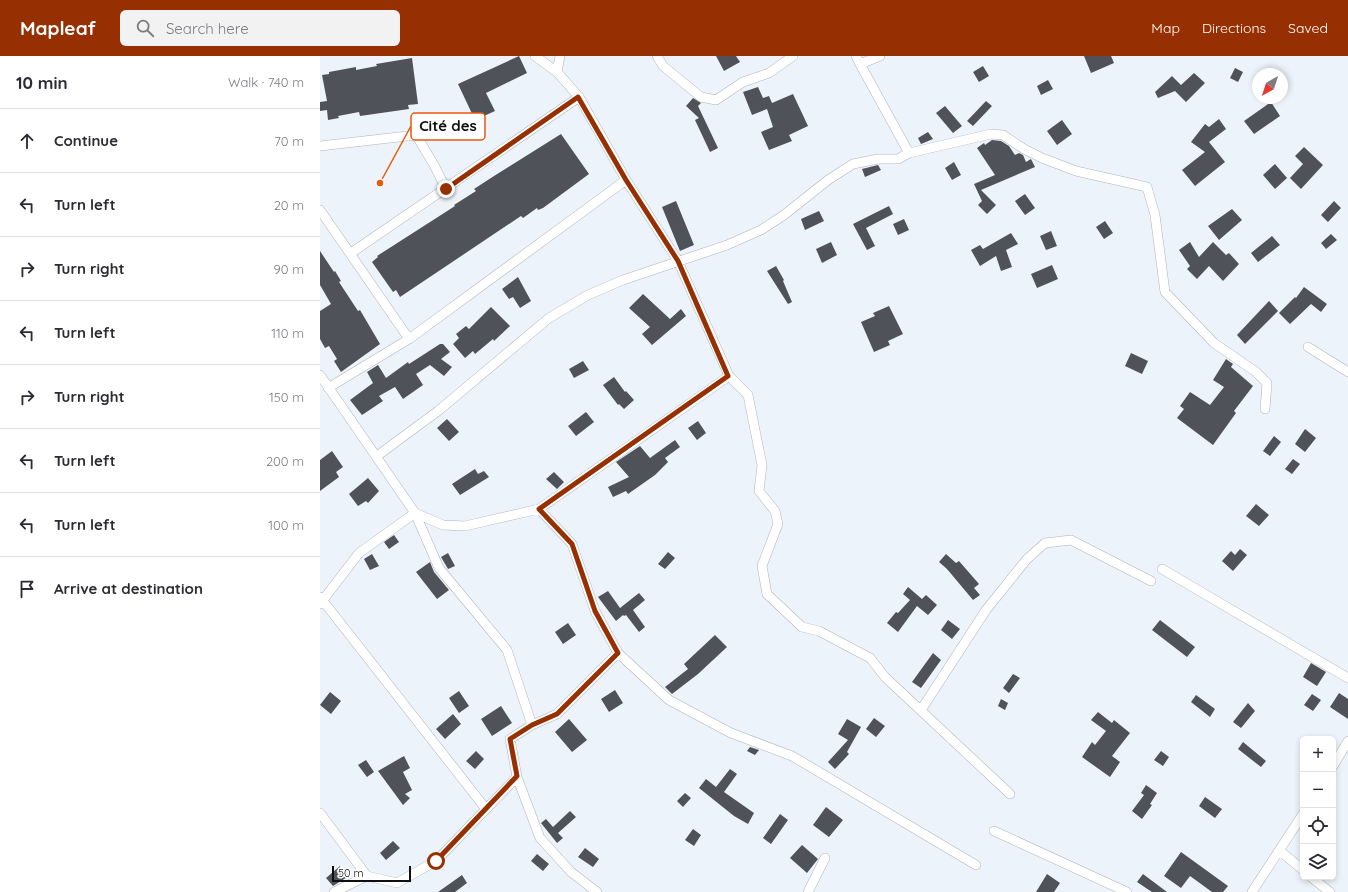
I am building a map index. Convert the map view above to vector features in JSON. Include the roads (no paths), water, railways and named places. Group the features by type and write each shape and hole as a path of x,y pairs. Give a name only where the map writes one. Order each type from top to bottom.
{"street":[{"path":"535,56 556,72 578,97 626,180 678,261 728,376 748,395 762,465 759,491 775,511 778,524 762,566 767,594 802,627 819,631 870,658 885,677 1010,794"},
{"path":"556,72 560,56"},
{"path":"657,56 664,66 701,97 716,100 743,82 769,73 793,56"},
{"path":"880,56 858,60 909,153"},
{"path":"350,253 446,189 578,97"},
{"path":"376,456 438,411 549,318 588,295 623,280 727,245 761,230 784,215 828,180 853,164 878,159 898,159 909,153 991,134 1003,135 1024,149 1042,158 1076,171 1147,187 1155,215 1166,292 1214,343 1256,372 1267,383 1264,409"},
{"path":"320,146 416,135 446,189"},
{"path":"328,388 409,339 626,180"},
{"path":"320,210 409,339"},
{"path":"1308,347 1348,372"},
{"path":"320,375 416,513 439,568 507,650 532,725"},
{"path":"416,513 443,525 465,526 539,509 728,376"},
{"path":"539,509 572,544 595,611 618,653 669,700 731,733 792,756 976,865"},
{"path":"416,513 359,553 321,601 486,809"},
{"path":"921,710 986,610 1027,559 1045,543 1071,540 1151,581"},
{"path":"1162,568 1348,678"},
{"path":"597,892 571,872 540,838 517,776 510,739 532,725 557,714 618,653"},
{"path":"1336,761 1348,741"},
{"path":"334,892 367,876 397,883 436,861 517,776"},
{"path":"320,813 367,876"},
{"path":"1252,892 1300,819"},
{"path":"994,831 1128,892"},
{"path":"1280,851 1300,868"},
{"path":"808,892 825,858"},
{"path":"1316,880 1330,892"}],"place":[{"name":"Cité des","path":"380,183"}]}
